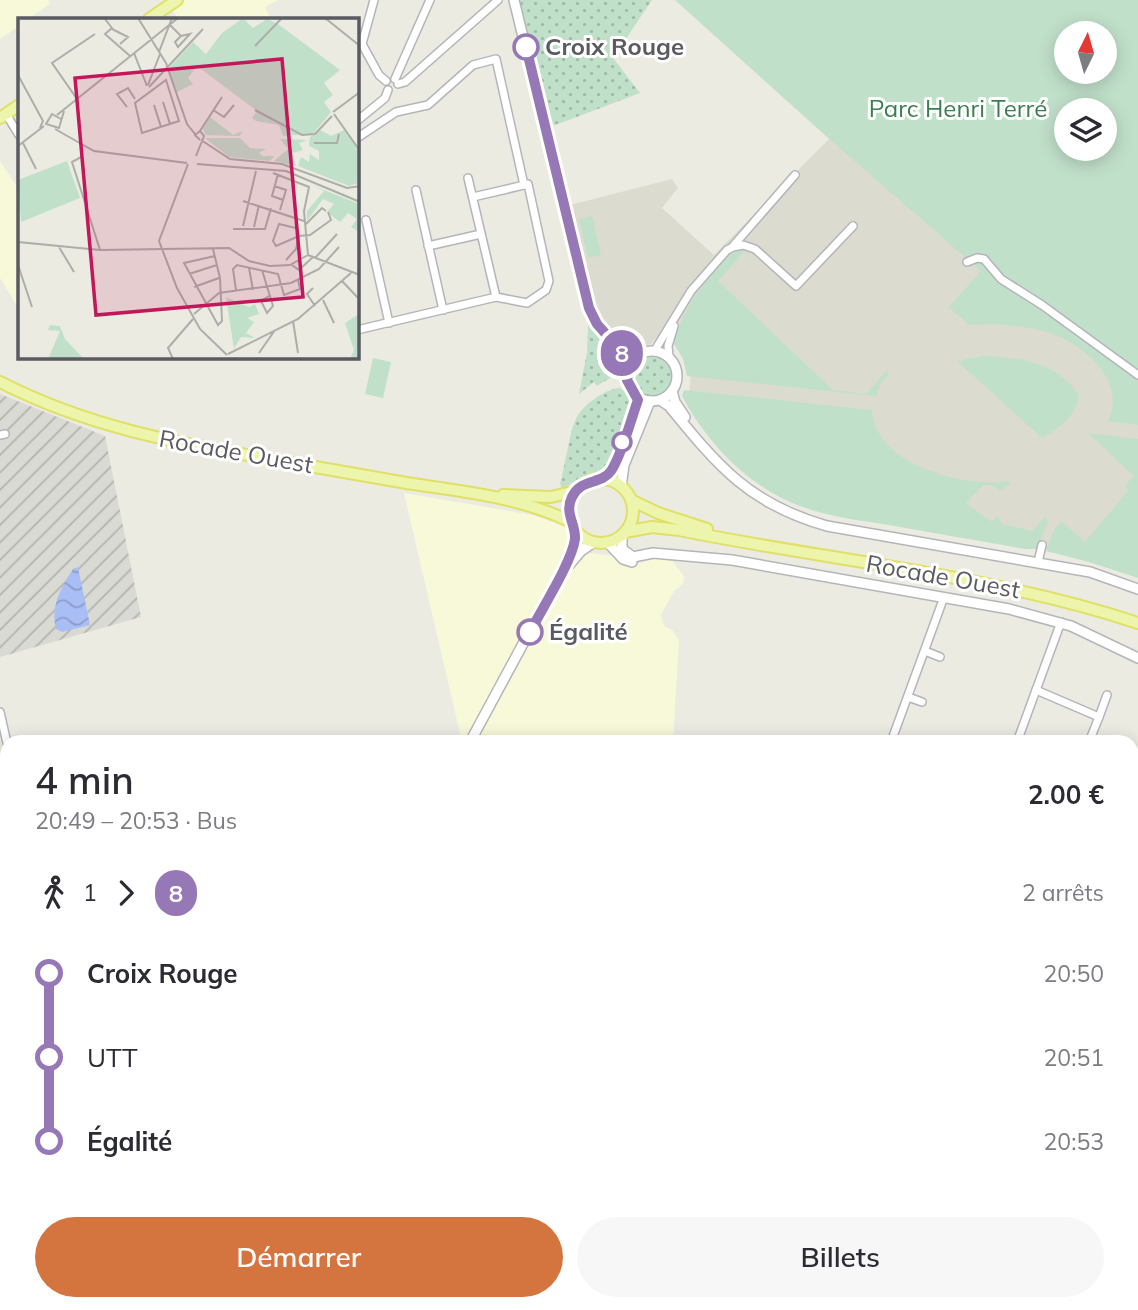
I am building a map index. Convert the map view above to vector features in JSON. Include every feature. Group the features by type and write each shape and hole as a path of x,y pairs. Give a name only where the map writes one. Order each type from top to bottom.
{"main road":[{"path":"150,18 177,0"},
{"path":"2,117 18,106"},
{"name":"Rocade Ouest","path":"0,382 67,412 140,435 480,495 536,508 573,526"},
{"path":"600,479 621,486 631,500 632,517 623,533 607,542 594,542 580,535 573,526 569,506 576,491 590,481 600,479"},
{"name":"Rocade Ouest","path":"480,495 551,497 576,491"},
{"name":"Rocade Ouest","path":"631,500 658,513 746,542"},
{"name":"Rocade Ouest","path":"623,533 652,527 1005,587 1138,623"}],"street":[{"path":"374,0 362,44 379,75 393,81 405,82 498,0"},
{"path":"359,119 385,98 388,90 385,85 393,81 430,0"},
{"path":"514,0 589,308 597,324 630,364"},
{"path":"359,137 396,112 428,105 473,65 496,59 524,185"},
{"path":"2,117 18,134"},
{"path":"733,247 794,175"},
{"path":"468,178 496,297"},
{"path":"359,330 496,297 527,303 546,290 549,281 528,184 472,197"},
{"path":"416,190 443,310"},
{"path":"366,219 389,323"},
{"path":"655,350 698,283 727,250 743,245 755,249 796,286 853,226"},
{"path":"428,246 481,234"},
{"path":"967,262 977,258 984,259 1001,279 1042,304 1138,375"},
{"path":"678,311 668,346 669,356 677,370 673,391 675,402 705,449"},
{"path":"606,333 639,354"},
{"path":"600,479 611,471 638,400 627,380 630,364 639,354 655,350 669,356"},
{"path":"621,486 624,465 655,400 673,391"},
{"path":"637,395 669,406 735,480 775,506 805,519 827,526 1090,572 1138,589"},
{"path":"474,735 559,577 574,542 573,526"},
{"path":"623,533 622,549 628,556 661,554 745,562 1009,609 1060,622 1138,658"},
{"path":"559,577 581,551 594,542"},
{"path":"607,542 627,561 634,562 661,554"},
{"path":"1038,562 1042,545"},
{"path":"894,735 944,597"},
{"path":"1020,735 1060,622"},
{"path":"925,651 940,657"},
{"path":"1036,690 1099,716"},
{"path":"1092,735 1107,695"},
{"path":"908,697 922,702"},
{"path":"0,712 5,735"}],"shaded area":[{"path":"0,0 48,0 50,4 29,18 18,18 18,27 0,39"},
{"path":"166,0 278,0 265,7 270,18 177,18"},
{"path":"833,135 1138,366 1138,574 1068,552 820,509 689,398 691,368 678,341 658,336 651,344 639,347 629,344 607,327 595,311 570,205 672,179 678,188 662,208 714,255"},
{"path":"0,161 18,188 18,307 0,278"},
{"path":"0,394 105,436 141,617 0,657"},
{"path":"404,493 533,515 564,526 589,553 614,556 629,566 657,558 672,561 684,576 683,584 674,591 661,615 664,626 672,630 679,640 673,735 460,735"}],"green space":[{"path":"518,0 652,0 613,58 640,93 550,127"},
{"name":"Parc Henri Terré","path":"675,0 1138,0 1138,425 1108,421 1112,392 1107,379 1100,367 1077,347 1050,333 1030,328 969,325 949,307 981,271"},
{"path":"592,216 601,255 588,258 579,219"},
{"path":"745,251 718,281 833,390 866,394 886,371 889,374 881,383 876,396 687,376 683,359 674,344 682,320 710,275 732,254"},
{"path":"588,325 592,326 624,362 614,376 597,386 594,382 579,394 587,352"},
{"path":"652,355 667,361 673,376 667,391 652,397 637,391 631,376 637,361"},
{"path":"983,356 1024,360 1061,376 1079,396 1074,410 1060,426 1042,438 957,361"},
{"path":"373,358 391,362 383,398 365,394"},
{"path":"620,388 629,394 631,403 608,464 602,472 579,479 562,489 560,484 569,441 579,414 601,395"},
{"path":"684,390 872,410 877,429 889,446 905,459 926,469 970,481 1010,481 1010,484 1000,491 992,485 983,485 966,503 992,522 998,516 1002,524 1032,531 1046,516 1048,522 1036,549 1025,549 815,511 773,493 737,467 721,452 694,416 682,396"},
{"path":"1088,433 1138,439 1138,578 1046,551 1053,532 1061,521 1085,542 1128,491 1125,486 1134,476"}],"water":[{"path":"78,567 90,625 62,632 56,629 54,613 61,590 73,569"}],"bus line":[{"name":"8","path":"526,47 589,308 597,324 628,359 630,364 627,380 638,400 611,471 600,479 584,484 572,498 569,514 574,529 574,542 530,632"}],"place":[{"name":"Croix Rouge","path":"526,47"},
{"name":"Égalité","path":"530,632"}]}
